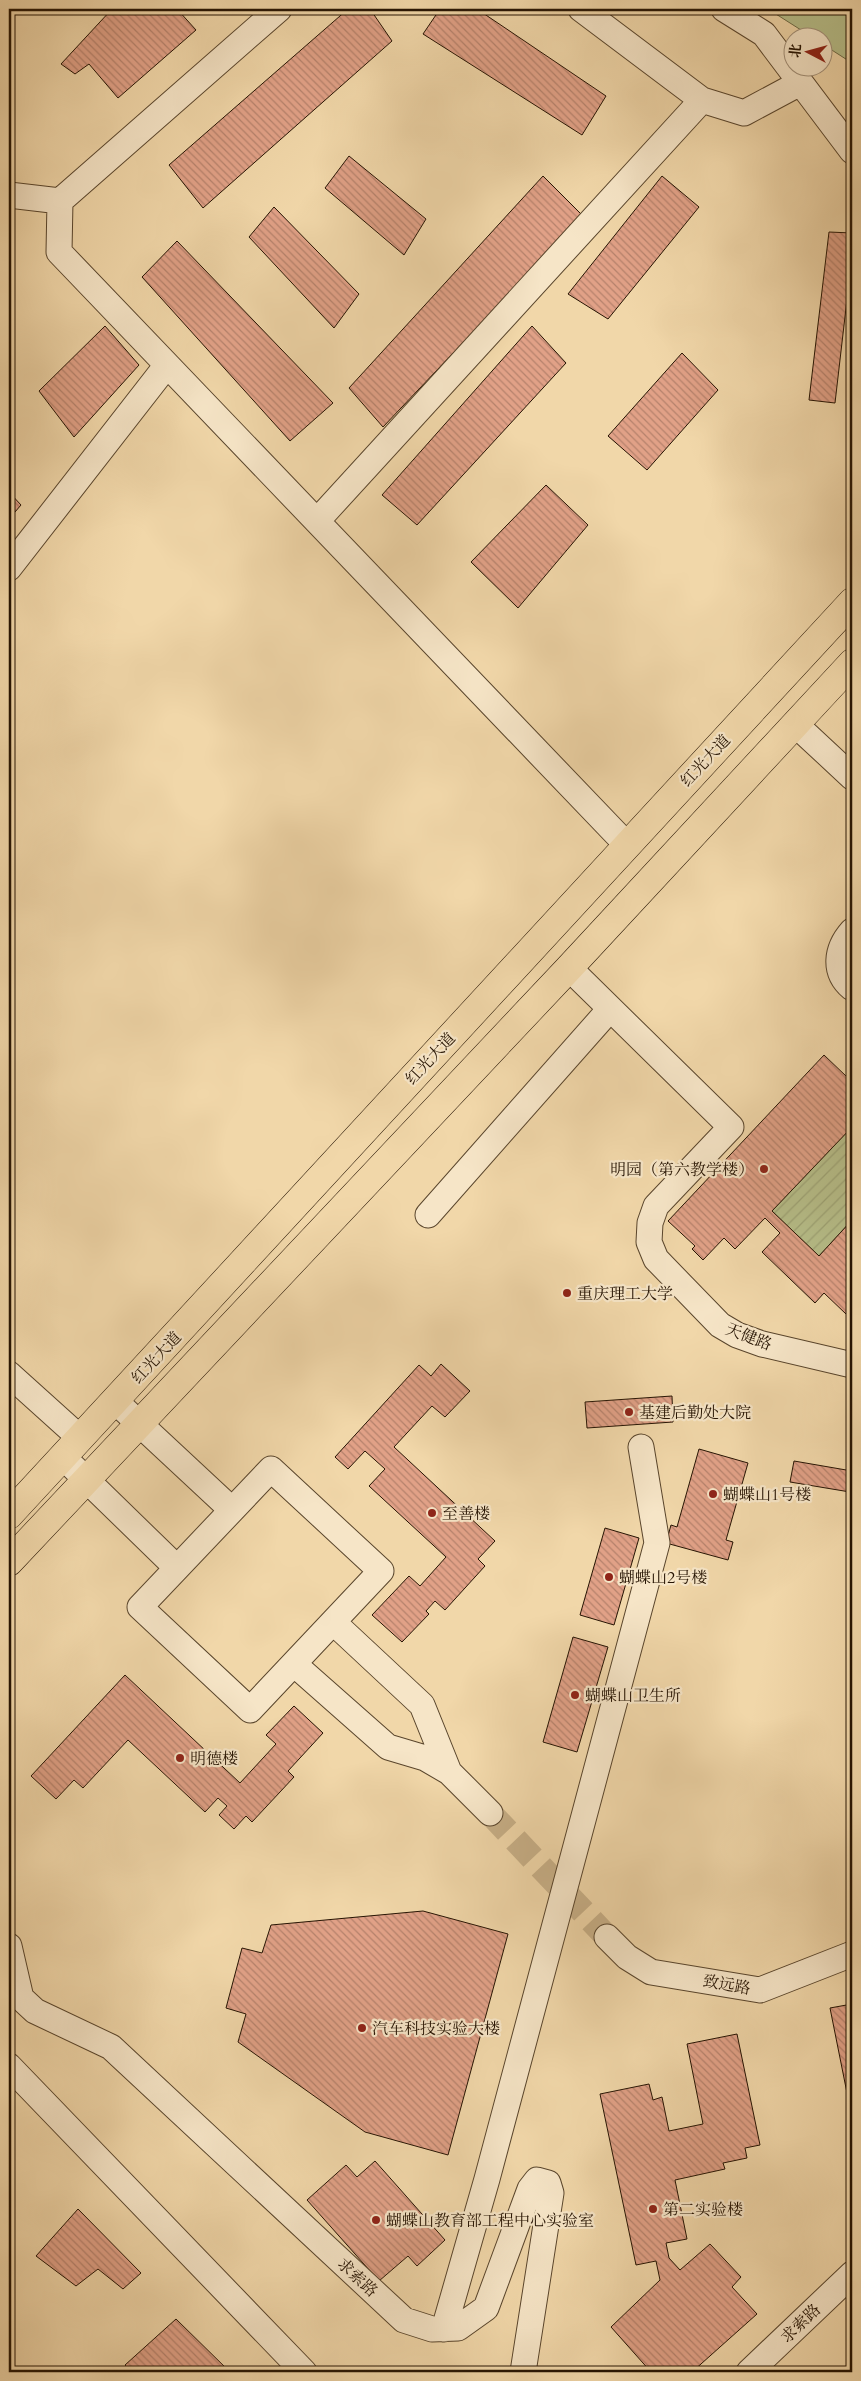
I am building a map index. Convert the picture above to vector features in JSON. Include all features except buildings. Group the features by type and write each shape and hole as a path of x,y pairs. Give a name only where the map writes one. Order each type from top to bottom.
{"main road":[{"name":"红光大道","path":"9,1515 116,1401 626,844 852,602"},
{"path":"9,1562 569,968 852,663"}],"street":[{"path":"278,9 60,202 59,252 626,844"},
{"path":"581,9 702,100 744,113 800,82"},
{"path":"724,9 764,34 852,151"},
{"path":"317,522 702,100"},
{"path":"9,195 60,202"},
{"path":"9,568 167,364"},
{"path":"801,718 852,755"},
{"path":"801,718 852,777"},
{"path":"852,931 844,943 838,961 842,977 852,988"},
{"path":"852,956 850,968 852,977"},
{"path":"428,1215 610,1009 569,968"},
{"name":"天健路","path":"610,1009 731,1127 656,1206 650,1223 649,1242 656,1259 720,1325 737,1335 762,1344 852,1365"},
{"path":"9,1374 80,1438"},
{"path":"116,1401 232,1510"},
{"path":"444,2329 487,2179 657,1543 641,1446"},
{"path":"62,1457 177,1568"},
{"path":"271,1469 381,1571 250,1710 140,1607 232,1510 271,1469"},
{"path":"333,1622 422,1705 449,1772"},
{"path":"294,1664 388,1747 424,1758 449,1772 490,1813"},
{"path":"388,1747 405,1744 417,1737 422,1723 422,1705"},
{"name":"致远路","path":"607,1938 627,1957 651,1972 760,1990 852,1954"},
{"name":"求索路","path":"9,1946 21,1998 36,2011 111,2047 404,2320 432,2329 458,2328 486,2308 530,2189 537,2180 548,2183 551,2193 524,2372"},
{"path":"9,2066 304,2372"},
{"name":"求索路","path":"749,2372 852,2274"}],"green space":[{"path":"768,9 852,9 852,63 834,51 834,28 798,28"},
{"path":"852,1127 852,1220 819,1256 772,1211"}],"tunnel":[{"path":"490,1813 607,1937"}],"place":[{"name":"明园（第六教学楼）","path":"764,1169"},
{"name":"重庆理工大学","path":"567,1293"},
{"name":"基建后勤处大院","path":"629,1412"},
{"name":"蝴蝶山1号楼","path":"713,1494"},
{"name":"至善楼","path":"432,1513"},
{"name":"蝴蝶山2号楼","path":"609,1577"},
{"name":"蝴蝶山卫生所","path":"575,1695"},
{"name":"明德楼","path":"180,1758"},
{"name":"汽车科技实验大楼","path":"362,2028"},
{"name":"第二实验楼","path":"653,2209"},
{"name":"蝴蝶山教育部工程中心实验室","path":"376,2220"}]}
